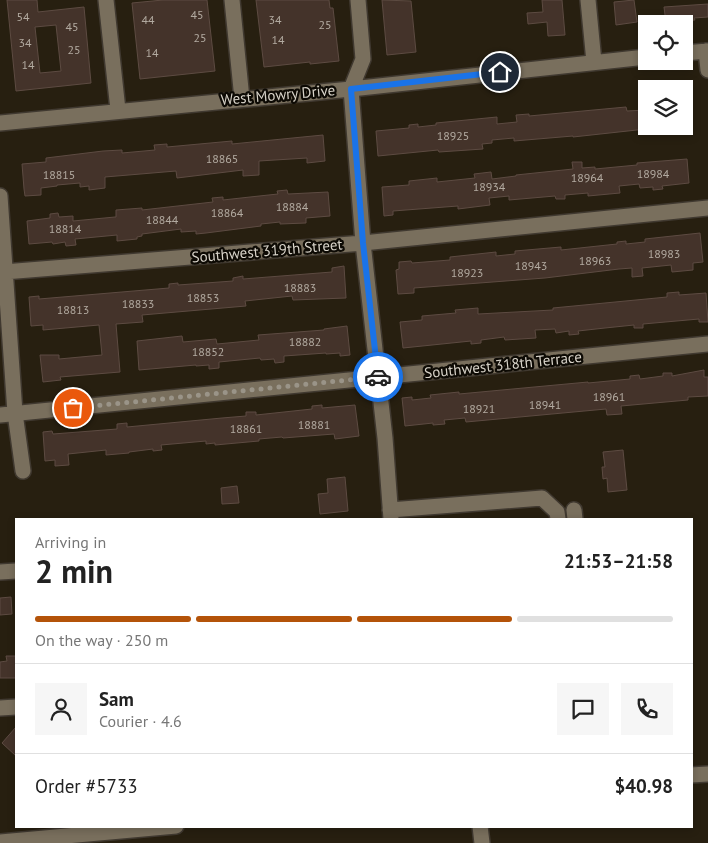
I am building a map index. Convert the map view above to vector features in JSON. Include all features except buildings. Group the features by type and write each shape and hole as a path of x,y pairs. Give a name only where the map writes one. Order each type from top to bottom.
{"street":[{"path":"106,0 118,110"},
{"path":"232,0 242,99"},
{"path":"358,0 363,59 351,89 363,243 379,377 391,514 542,498 557,512 558,518"},
{"path":"588,0 594,62"},
{"path":"693,52 707,51 708,70"},
{"name":"West Mowry Drive","path":"0,122 351,89 638,58"},
{"path":"0,196 4,272 7,414 23,471"},
{"name":"Southwest 319th Street","path":"4,272 363,243 708,208"},
{"name":"Southwest 318th Terrace","path":"7,414 708,344"},
{"path":"0,572 15,571"},
{"path":"0,708 15,707"},
{"path":"693,775 708,774"},
{"path":"0,842 52,832 132,828"},
{"path":"480,828 482,843"}],"way so far":[{"path":"73,408 378,377"}],"route":[{"path":"378,377 363,243 351,89 500,72"}]}
